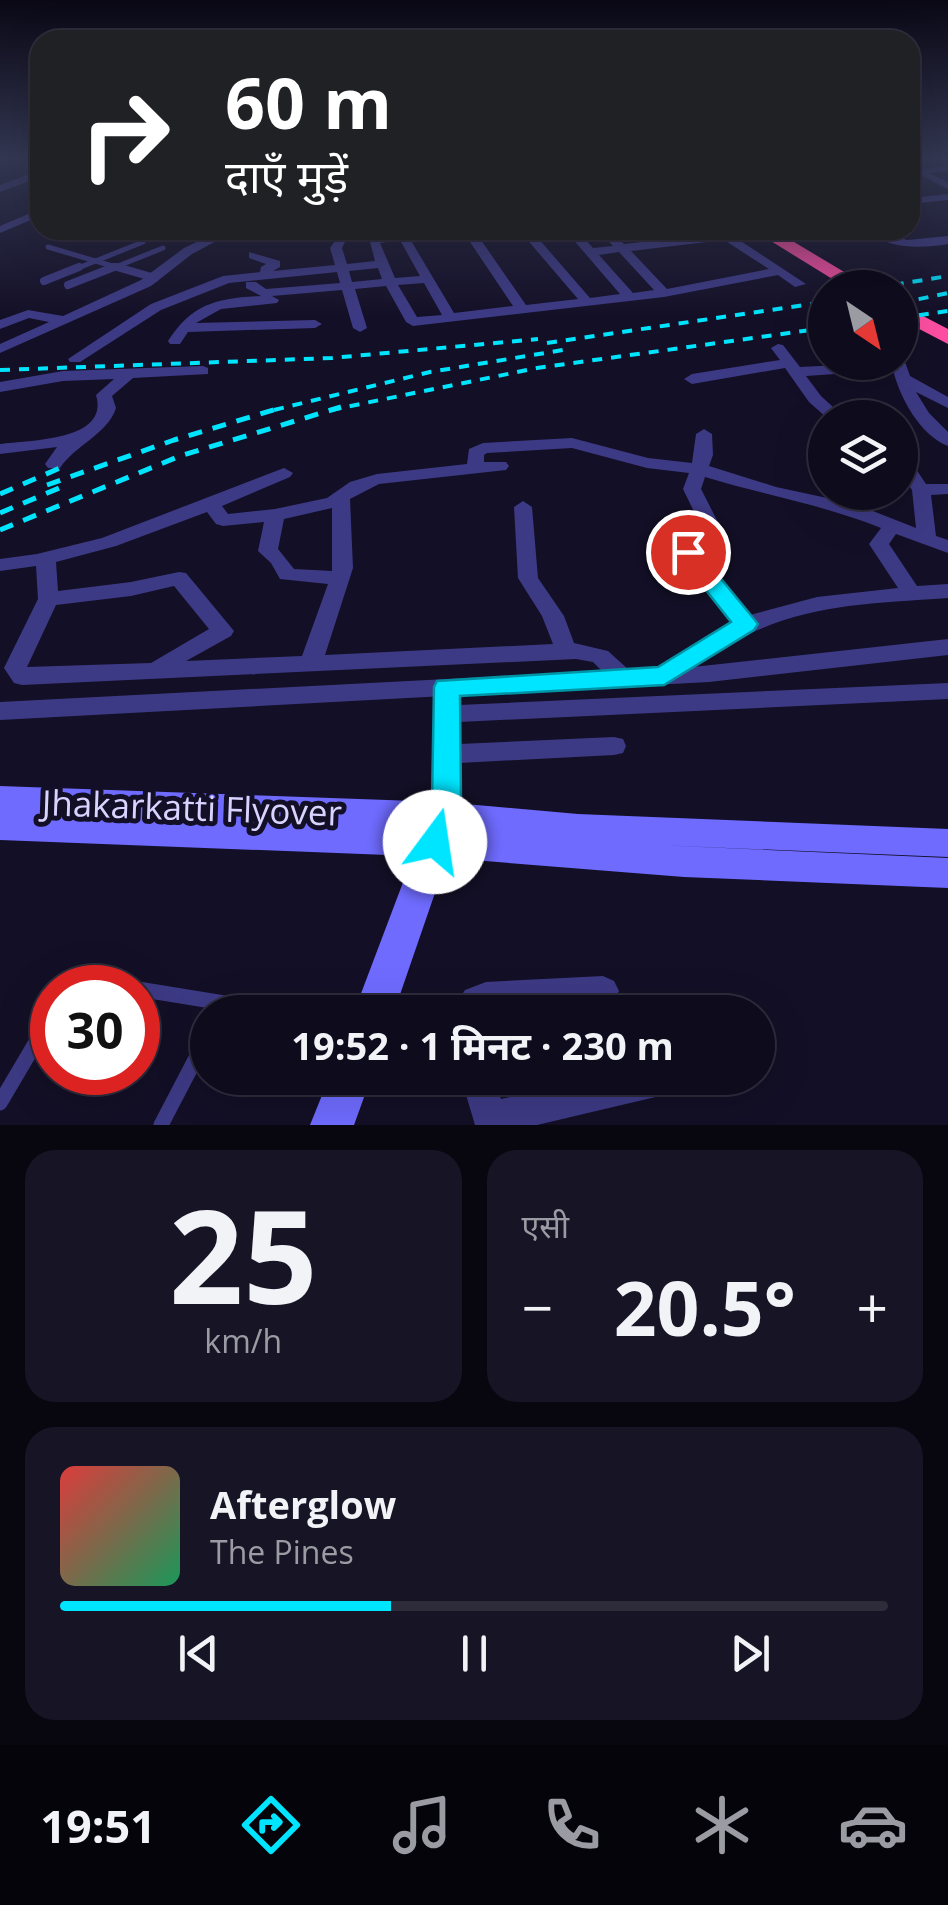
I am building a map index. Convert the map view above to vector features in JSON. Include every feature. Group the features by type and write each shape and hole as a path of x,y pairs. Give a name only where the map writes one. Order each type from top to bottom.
{"highway":[{"path":"779,240 831,270"},
{"path":"918,320 948,338"}],"main road":[{"name":"Jhakarkatti Flyover","path":"0,799 395,828"},
{"name":"Jhakarkatti Flyover","path":"0,826 439,829"},
{"path":"439,829 578,828 948,843"},
{"path":"439,829 684,862 948,874"},
{"path":"380,995 439,829"},
{"path":"332,1125 343,1095"}],"street":[{"path":"0,230 30,217"},
{"path":"16,222 30,227"},
{"path":"0,349 129,292 211,240"},
{"path":"320,248 343,240"},
{"path":"376,240 382,264 409,320 420,323 664,293 780,271"},
{"path":"405,240 451,319"},
{"path":"475,240 523,312"},
{"path":"534,240 588,303"},
{"path":"580,240 630,297"},
{"path":"614,240 664,293"},
{"path":"590,252 675,240"},
{"path":"733,240 800,284"},
{"path":"887,240 911,247 948,240"},
{"path":"338,243 360,328"},
{"path":"253,255 276,264 255,279"},
{"path":"75,359 165,303 226,278 255,279 382,264"},
{"path":"255,279 263,293 428,279"},
{"path":"306,289 309,300 213,304 179,334 316,324"},
{"path":"129,292 165,303"},
{"path":"246,344 256,301"},
{"path":"0,325 28,314 65,320"},
{"path":"778,348 817,400"},
{"path":"692,379 808,367"},
{"path":"0,388 52,377 203,371"},
{"path":"54,464 62,452 108,412 104,395 129,374"},
{"path":"906,380 924,419 948,441"},
{"path":"916,380 948,403"},
{"path":"704,434 704,455 692,489 712,530 686,547 746,624"},
{"path":"0,449 82,438"},
{"path":"476,468 475,453 483,448 572,444 647,463 699,469 772,492 848,508 948,547"},
{"path":"210,503 220,518 227,521 275,515 341,498 369,481 500,466"},
{"path":"0,565 46,558 152,526 284,473"},
{"path":"918,487 927,539"},
{"path":"920,490 948,489"},
{"path":"312,661 341,578 341,498"},
{"path":"522,507 528,578 553,616 566,652"},
{"path":"275,515 268,551 279,560 287,575 341,578"},
{"path":"892,526 879,544 912,594"},
{"path":"46,558 48,599 15,668 22,677 566,652 600,656 622,677"},
{"path":"48,599 131,589 180,578 223,631 150,671"},
{"path":"664,676 746,624 816,605 948,591"},
{"path":"0,708 664,676 948,648"},
{"path":"0,708 24,690 31,678"},
{"path":"439,829 447,754 447,687"},
{"path":"447,714 948,691"},
{"path":"447,754 614,746"},
{"path":"536,995 602,991"},
{"path":"483,1095 490,1119 592,1095"}],"lane":[{"path":"44,281 143,242"},
{"path":"48,247 155,278"},
{"path":"68,285 163,248"},
{"path":"160,994 190,1001"},
{"path":"0,1104 30,1053"},
{"path":"161,1125 190,1069"}],"railway":[{"path":"918,281 948,276"},
{"path":"918,299 948,293"},
{"path":"547,343 808,305"},
{"path":"918,315 948,311"},
{"path":"331,410 537,368 808,330"},
{"path":"0,370 332,358 538,339"},
{"path":"274,410 430,372 563,350"},
{"path":"47,485 283,407"},
{"path":"331,410 341,407"},
{"path":"0,530 180,456 331,410"},
{"path":"0,494 60,468"},
{"path":"0,513 64,486"}],"route":[{"path":"435,842 446,801 447,687 664,676 746,624 688,552"}]}
